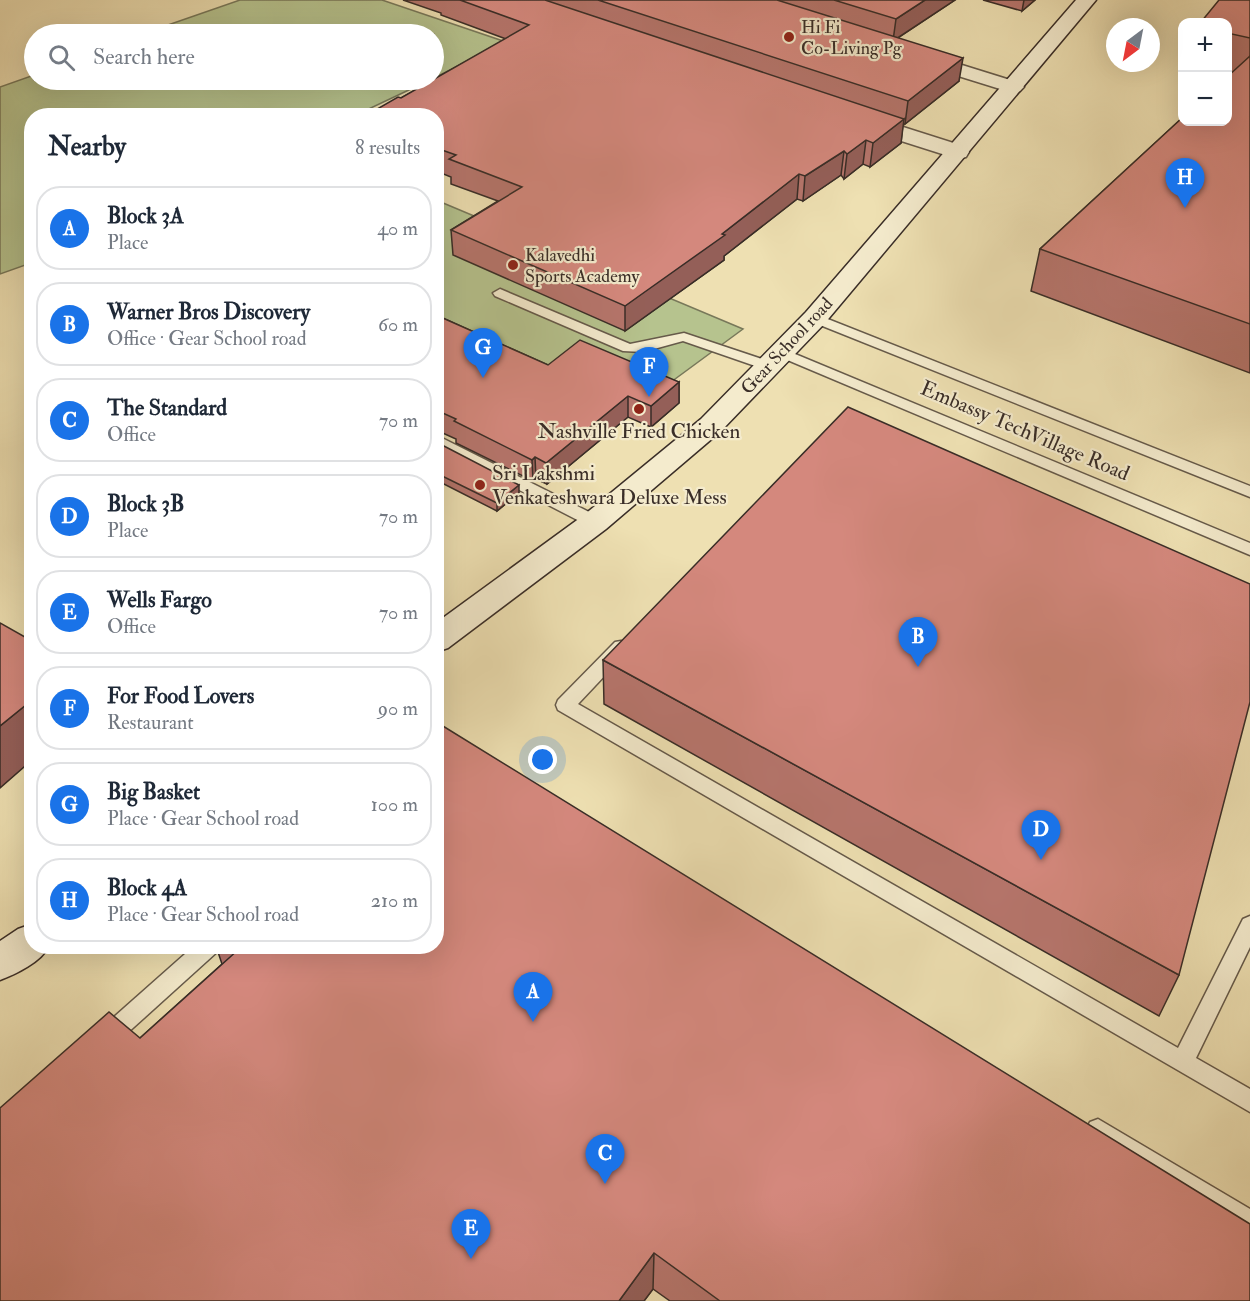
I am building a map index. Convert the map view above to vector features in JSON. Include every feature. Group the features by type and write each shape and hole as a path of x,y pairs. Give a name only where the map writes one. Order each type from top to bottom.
{"main road":[{"name":"Gear School road","path":"444,634 595,522 711,425 815,318 1086,0"},
{"path":"900,51 1013,87"},
{"path":"842,114 958,152"},
{"path":"0,963 24,946"}],"lane":[{"name":"Embassy TechVillage Road","path":"501,292 628,348 639,350 674,338 684,337 776,360 1250,549"},
{"name":"Embassy TechVillage Road","path":"815,318 1250,492"},
{"path":"444,444 595,522"},
{"path":"630,637 565,705 1250,1101"},
{"path":"1183,1062 1250,925"},
{"path":"87,1054 200,954"},
{"path":"1078,1118 1250,1223"}],"green space":[{"path":"240,0 382,0 506,42 444,73 444,24 171,24"},
{"path":"24,79 24,90 409,90 371,108 24,108 24,265 0,274 0,87"},
{"name":"Kalavedhi Sports Academy","path":"444,203 743,329 656,393 552,383 444,336"}],"building":[{"path":"460,0 545,0 904,119 873,143 866,140 847,154 844,151 805,176 799,174 722,234 725,235 625,306 451,230 522,187 449,159 456,155 444,151 444,108 379,108 415,90 444,90 444,73 529,25"},
{"path":"598,0 777,0 963,58 908,101"},
{"path":"834,0 925,0 896,19"},
{"path":"1219,0 1250,0 1250,38 1232,34 1232,18 1204,18"},
{"path":"1250,56 1250,324 1040,249 1178,122 1178,126 1232,126 1232,72"},
{"path":"444,319 548,365 580,340 679,382 651,406 628,396 546,463 535,457 532,460 454,421 456,419 444,414"},
{"path":"848,407 1250,584 1250,702 1179,975 603,660"},
{"name":"Sri Lakshmi Venkateshwara Deluxe Mess","path":"444,446 519,485 497,503 444,477"},
{"path":"0,623 24,636 24,706 0,726"},
{"path":"444,727 1250,1224 1250,1301 720,1301 654,1253 619,1301 0,1301 0,1108 109,1012 140,1038 233,954 444,954"}],"place":[{"name":"Hi Fi Co-Living Pg","path":"789,37"},
{"name":"Block 4A","path":"1185,208"},
{"name":"Kalavedhi Sports Academy","path":"513,265"},
{"name":"Big Basket","path":"483,378"},
{"name":"For Food Lovers","path":"649,397"},
{"name":"Nashville Fried Chicken","path":"639,409"},
{"name":"Sri Lakshmi Venkateshwara Deluxe Mess","path":"480,485"},
{"name":"Warner Bros Discovery","path":"918,667"},
{"name":"Block 3B","path":"1041,860"},
{"name":"Block 3A","path":"533,1022"},
{"name":"The Standard","path":"605,1184"},
{"name":"Wells Fargo","path":"471,1259"}]}
